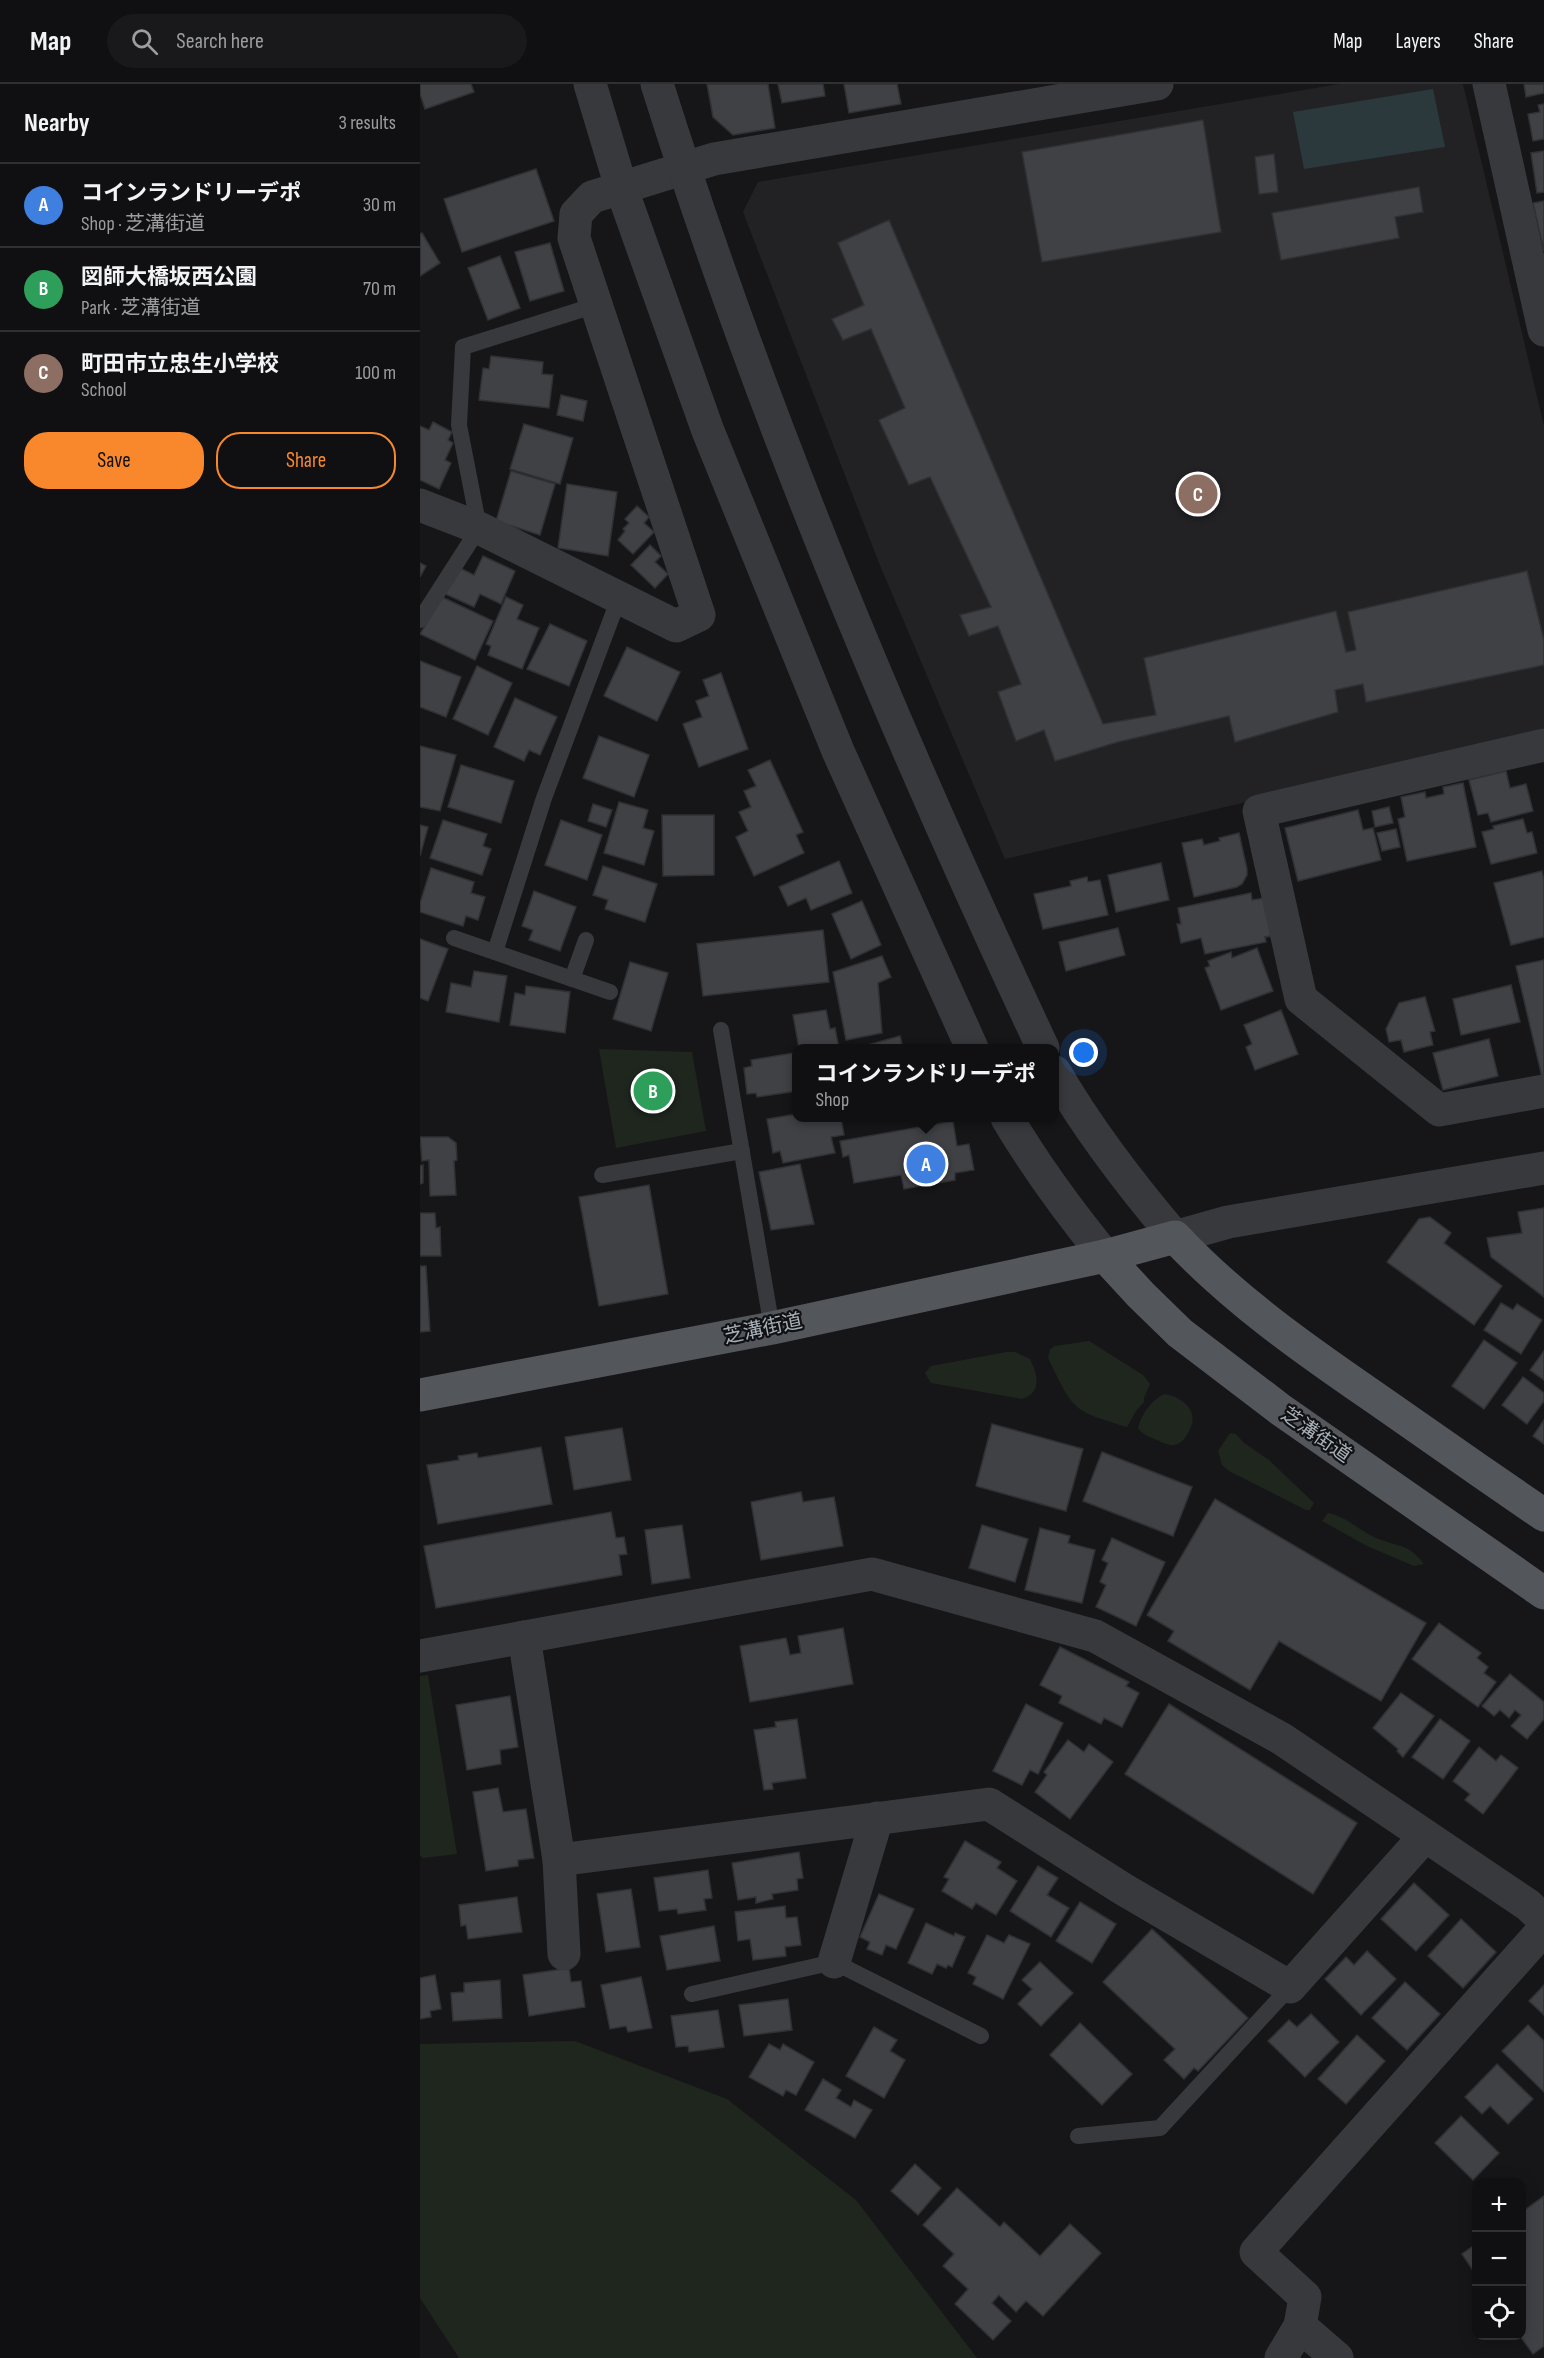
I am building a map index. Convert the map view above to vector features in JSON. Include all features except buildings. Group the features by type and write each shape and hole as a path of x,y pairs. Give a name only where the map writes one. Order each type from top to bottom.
{"main road":[{"name":"芝溝街道","path":"420,1395 772,1328 1105,1256 1174,1237"},
{"path":"1174,1237 1239,1297 1317,1358 1544,1515"},
{"name":"芝溝街道","path":"1105,1256 1180,1333 1281,1410 1544,1593"}],"street":[{"path":"590,84 621,187 708,431 833,740 970,1044"},
{"path":"657,84 684,168 768,406 889,703 1041,1044"},
{"path":"1488,84 1544,330"},
{"path":"420,504 479,528 676,626 699,615 574,238 576,214 592,197 726,157 1144,85"},
{"path":"1544,745 1260,812 1301,999 1439,1110 1544,1091"},
{"path":"1059,1079 1081,1117 1130,1184 1174,1237 1228,1222 1544,1168"},
{"path":"1009,1122 1029,1156 1071,1215 1105,1256"},
{"path":"420,1656 872,1574 1095,1636 1282,1739 1528,1905 1544,1920"},
{"path":"524,1637 559,1860 564,1954"},
{"path":"559,1860 989,1804 1123,1889 1290,1987 1425,1836"},
{"path":"834,1962 877,1818"},
{"path":"1281,2358 1300,2326 1305,2297 1256,2252 1544,1929"},
{"path":"1300,2326 1337,2358"}],"lane":[{"path":"420,620 479,528 459,425 463,347 596,305"},
{"path":"495,952 544,798 619,598"},
{"path":"454,938 610,992"},
{"path":"573,979 586,940"},
{"path":"721,1030 772,1328"},
{"path":"602,1176 742,1151"},
{"path":"692,1994 834,1962 981,2036"},
{"path":"1078,2136 1160,2128 1290,1987"}],"shaded area":[{"path":"1339,84 1463,84 1544,426 1544,732 1005,859 879,563 743,212 758,182"},
{"path":"1433,89 1445,147 1304,169 1293,112"},
{"path":"599,1049 692,1052 706,1131 616,1148"},
{"path":"1089,1341 1143,1375 1150,1384 1144,1402 1127,1427 1084,1412 1076,1406 1063,1389 1048,1358 1050,1349 1055,1346"},
{"path":"1015,1352 1030,1359 1035,1371 1036,1387 1029,1396 1022,1399 931,1383 925,1373 931,1366"},
{"path":"1165,1394 1179,1399 1192,1413 1192,1426 1181,1442 1175,1445 1149,1437 1138,1428 1148,1408 1156,1399"},
{"path":"1230,1433 1236,1434 1244,1443 1269,1460 1314,1503 1310,1510 1229,1471 1222,1465 1218,1451"},
{"path":"1328,1513 1346,1520 1374,1537 1406,1548 1424,1564 1414,1566 1367,1546 1322,1521"},
{"path":"428,1675 457,1854 423,1858 420,1855 420,1676"},
{"path":"575,2041 727,2099 856,2200 977,2358 459,2358 420,2298 420,2044"}],"place":[{"name":"町田市立忠生小学校","path":"1198,494"},
{"name":"図師大橋坂西公園","path":"653,1091"},
{"name":"コインランドリーデポ","path":"926,1164"}]}
